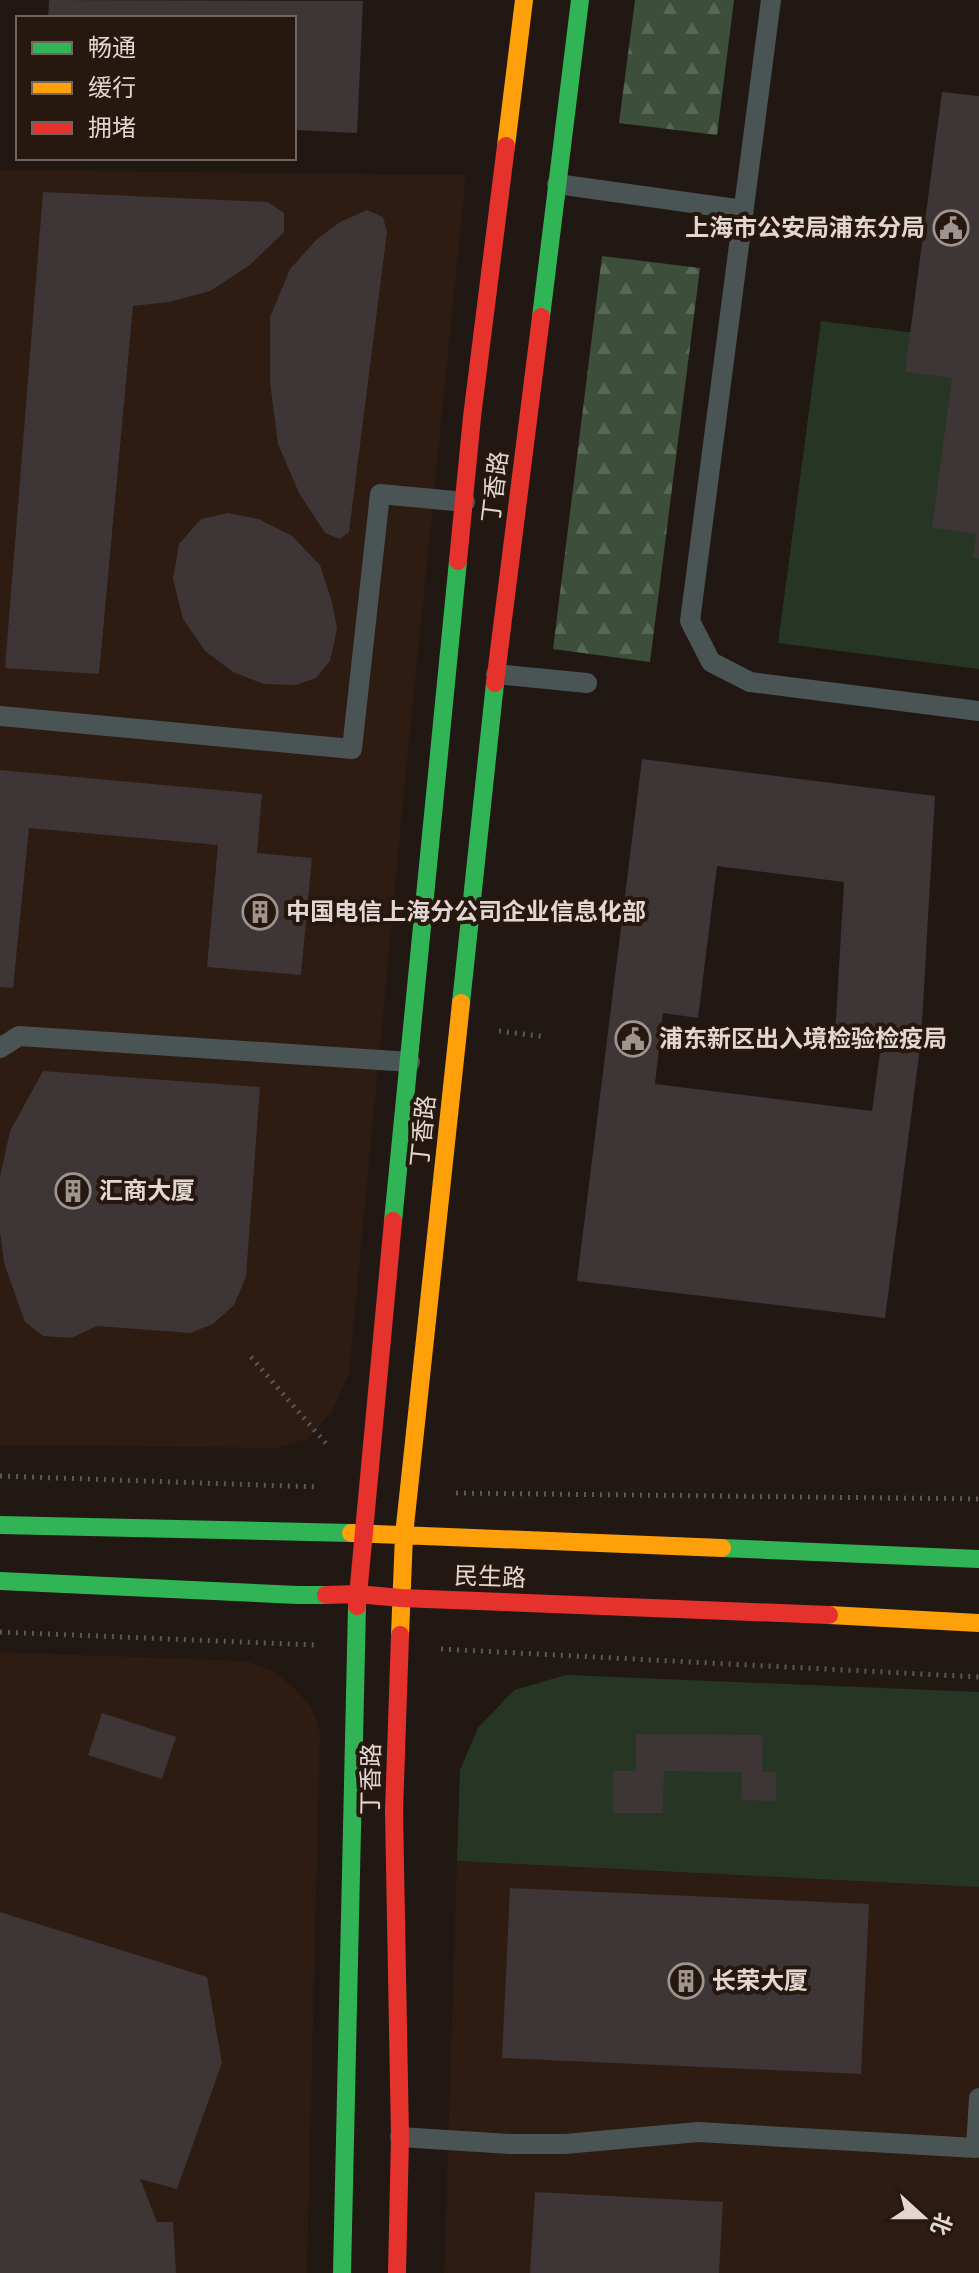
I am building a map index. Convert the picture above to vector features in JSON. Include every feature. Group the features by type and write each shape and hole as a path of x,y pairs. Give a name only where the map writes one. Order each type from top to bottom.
{"street":[{"name":"丁香路","path":"342,2273 357,1594 472,417 524,0"},
{"name":"丁香路","path":"397,2273 400,2137 394,1811 404,1535 496,674 580,0"},
{"name":"民生路","path":"0,1525 364,1533 979,1559"},
{"name":"民生路","path":"0,1581 851,1615 979,1623"}],"lane":[{"path":"771,0 690,621 711,662 750,682 979,711"},
{"path":"557,184 743,210"},
{"path":"0,716 352,749 380,494 465,502"},
{"path":"496,674 587,683"},
{"path":"0,1048 19,1036 410,1062"},
{"path":"400,2137 565,2144 698,2132 976,2148 979,2098"}],"path":[{"path":"251,1357 369,1491"},
{"path":"0,1476 369,1491"},
{"path":"409,1493 979,1499"},
{"path":"0,1632 356,1646"},
{"path":"399,1647 979,1677"}],"shaded area":[{"path":"0,170 466,175 349,1374 331,1413 307,1439 276,1448 0,1445"},
{"path":"0,1652 246,1661 273,1671 311,1707 320,1732 307,2273 0,2273"},
{"path":"457,1861 979,1887 979,2273 444,2273"}],"green space":[{"path":"635,0 734,0 717,135 619,123"},
{"path":"602,256 700,268 650,662 553,649"},
{"path":"821,321 979,341 979,669 778,643"},
{"path":"566,1675 979,1692 979,1887 457,1861 460,1770 478,1728 514,1690"}],"building":[{"path":"49,0 363,1 357,133 296,130 296,16 48,16"},
{"name":"上海市公安局浦东分局","path":"942,92 979,96 979,558 973,558 976,534 932,528 952,378 905,372"},
{"path":"43,192 268,202 284,213 284,232 250,265 210,291 169,302 133,306 99,674 5,668"},
{"path":"367,210 383,217 387,232 349,532 340,539 325,533 299,493 278,444 270,382 270,317 290,269 317,239 340,222"},
{"path":"228,513 259,519 292,536 320,565 337,629 330,661 316,678 296,685 264,684 233,672 205,651 183,619 173,579 179,544 201,519"},
{"name":"浦东新区出入境检验检疫局","path":"642,759 935,796 921,1040 885,1318 577,1281","holes":["717,866 844,882 835,1035 882,1038 872,1111 655,1084 663,1013 698,1018"]},
{"name":"中国电信上海分公司企业信息化部","path":"0,770 262,794 257,853 312,858 301,975 207,967 218,845 29,828 13,988 0,987"},
{"path":"43,1071 260,1087 246,1277 234,1305 213,1324 190,1333 97,1326 71,1338 43,1336 25,1322 4,1263 0,1232 0,1177 10,1131"},
{"path":"102,1713 176,1737 162,1779 88,1755"},
{"path":"636,1734 763,1735 762,1772 776,1772 776,1801 741,1800 742,1772 664,1771 663,1813 613,1813 613,1771 636,1771"},
{"name":"长荣大厦","path":"510,1888 869,1904 861,2074 502,2058"},
{"path":"0,1912 207,1977 222,2063 177,2189 140,2179 157,2222 173,2222 176,2273 0,2273"},
{"path":"535,2192 723,2202 719,2273 530,2273"}],"traffic: fast":[{"path":"541,317 580,0"},
{"path":"393,1221 458,561"},
{"path":"461,1003 495,683"},
{"path":"0,1525 351,1533"},
{"path":"722,1548 979,1559"},
{"path":"0,1581 326,1595"},
{"path":"342,2273 357,1606"}],"traffic: slow":[{"path":"506,146 524,0"},
{"path":"400,1635 404,1535 461,1003"},
{"path":"351,1533 722,1548"},
{"path":"829,1615 979,1623"}],"traffic: jam":[{"path":"458,561 472,417 506,146"},
{"path":"495,683 541,317"},
{"path":"357,1606 393,1221"},
{"path":"326,1595 829,1615"},
{"path":"397,2273 400,2137 394,1811 400,1635"}],"place":[{"name":"上海市公安局浦东分局","path":"951,228"},
{"name":"中国电信上海分公司企业信息化部","path":"260,912"},
{"name":"浦东新区出入境检验检疫局","path":"633,1039"},
{"name":"汇商大厦","path":"73,1191"},
{"name":"长荣大厦","path":"686,1981"}]}
